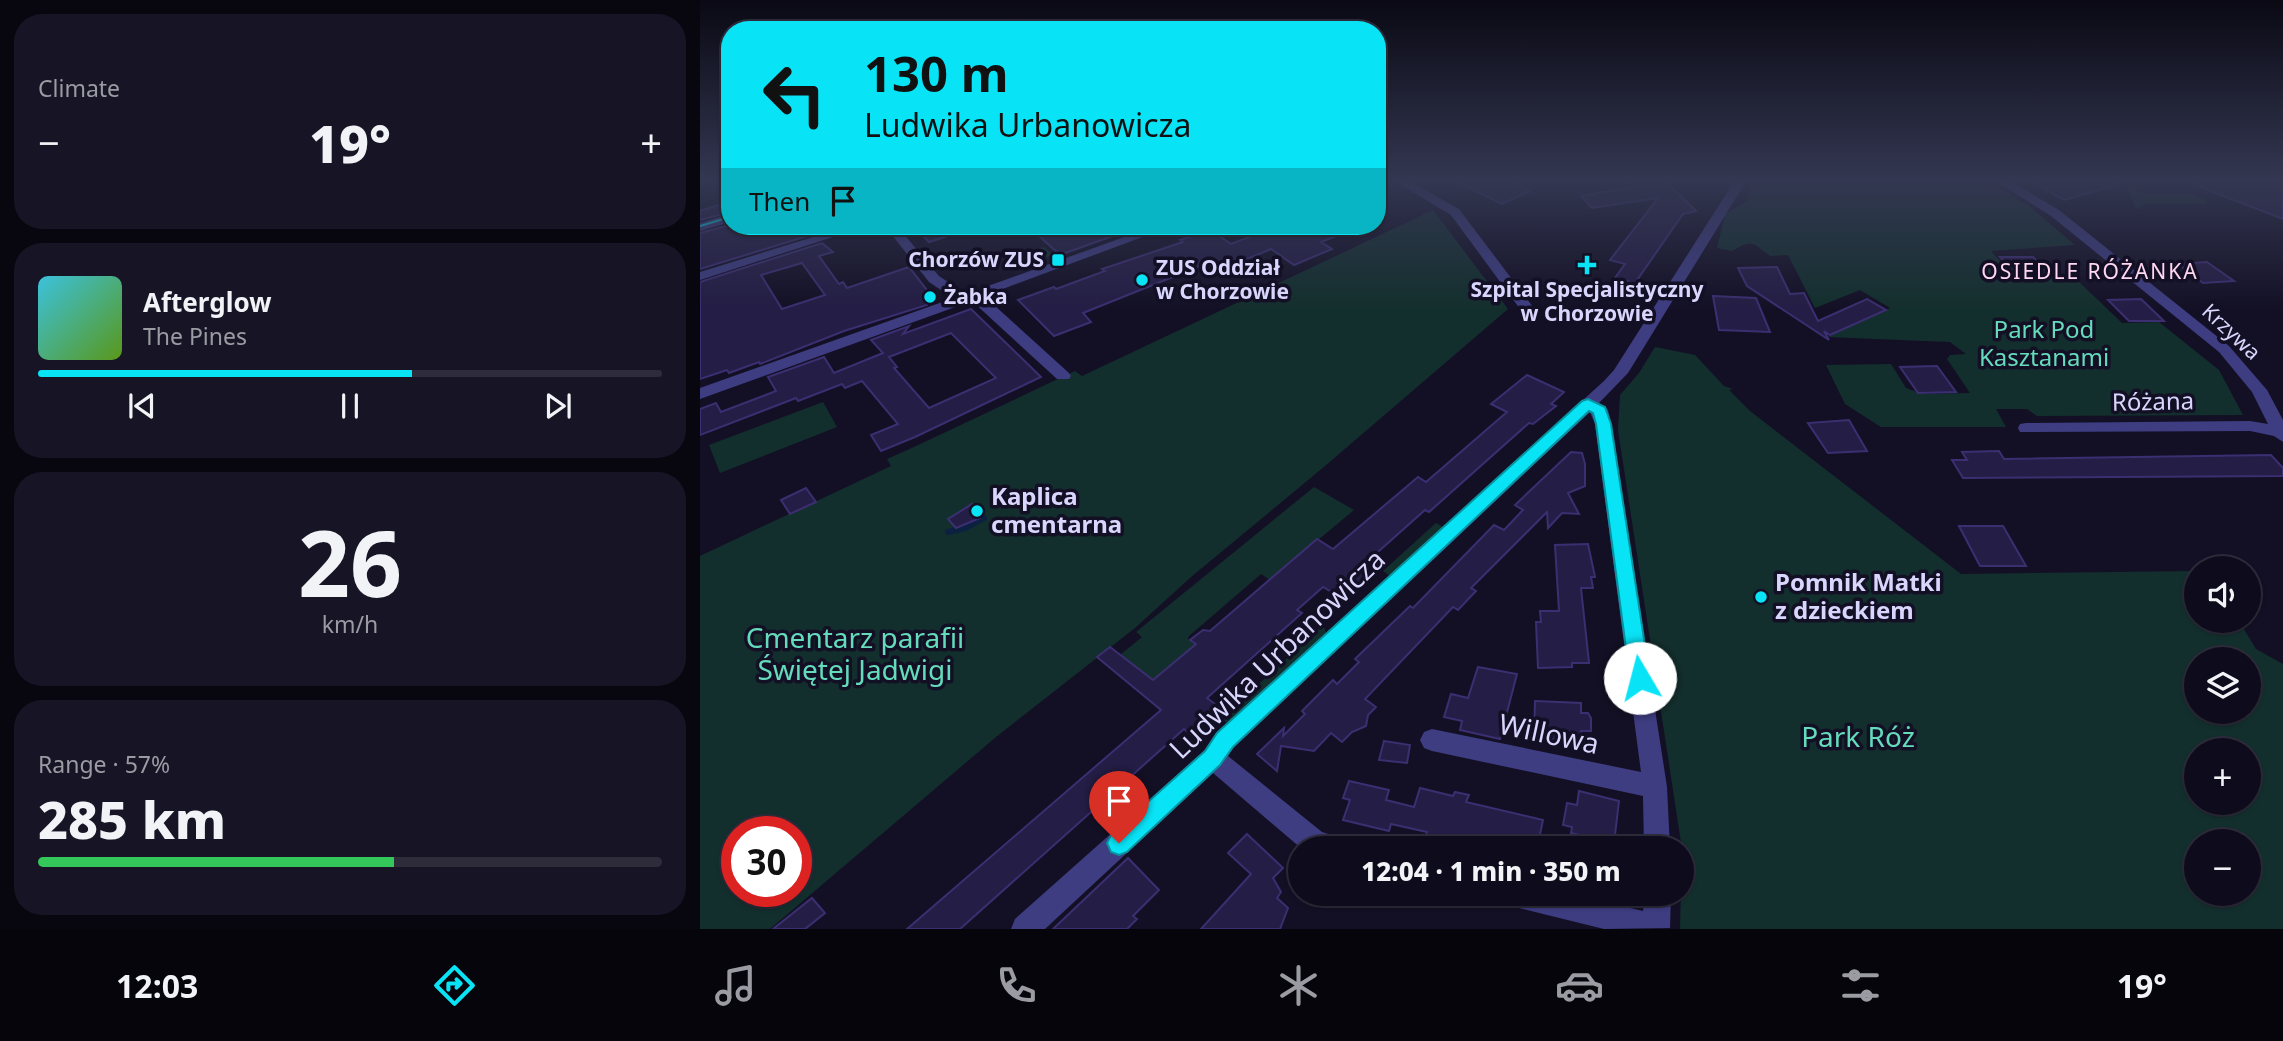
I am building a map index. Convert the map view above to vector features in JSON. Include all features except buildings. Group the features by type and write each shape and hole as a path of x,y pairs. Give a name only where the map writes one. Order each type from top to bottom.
{"street":[{"path":"1463,223 1528,310"},
{"name":"Ludwika Urbanowicza","path":"1025,929 1213,758 1225,740 1620,373 1714,223"},
{"name":"Krzywa","path":"2069,223 2224,349 2259,390 2282,434"},
{"path":"700,276 832,235"},
{"path":"898,235 934,279 946,287 956,300"},
{"path":"700,394 1140,235"},
{"path":"973,294 1063,376"},
{"path":"1594,399 1603,424 1655,787 1657,836"},
{"name":"Różana","path":"2025,428 2239,426 2282,434"},
{"name":"Willowa","path":"1432,740 1655,787"},
{"path":"1213,758 1307,836"},
{"path":"1565,906 1656,928 1657,906"}],"green space":[{"name":"Cmentarz parafii Świętej Jadwigi","path":"1405,223 1443,223 1508,309 1191,577 1135,628 996,737 812,893 812,816 721,816 721,907 796,907 770,929 700,929 700,556 891,466 887,459 1075,371 1082,376 1380,235 1386,235 1386,232"},
{"name":"Park Pod Kasztanami","path":"1723,223 2050,223 2075,245 1991,251 2012,275 2072,275 2122,323 2159,322 2219,370 2243,415 2037,416 2027,409 1996,409 2006,427 1881,427 1845,404 1826,365 1891,364 1906,388 1922,394 1970,393 1947,359 1950,355 1966,354 1950,342 1828,337 1890,308 1860,290 1815,308 1788,255 1770,256 1751,244 1732,251 1717,248"},
{"path":"1044,247 1053,255 1014,268 1005,260"},
{"name":"Park Róż","path":"1655,347 1695,355 1724,386 1733,389 1729,390 1750,411 1961,574 2184,571 2184,633 2246,633 2255,647 2184,647 2184,724 2261,724 2261,652 2283,664 2283,929 1680,929 1681,906 1694,906 1694,836 1680,836 1618,430 1620,395 1639,373"},
{"path":"823,402 837,427 720,473 709,445"},
{"path":"1314,487 1354,510 1270,580 1261,574 1189,636 1188,639 1196,644 1153,680 1120,655 1142,637 1136,632"},
{"path":"1436,523 1443,527 1390,576 1383,571"},
{"path":"1323,625 1326,633 1228,724 1223,720 1226,718 1224,716"}],"waterway":[{"path":"948,532 965,528 984,518"}],"tram line":[{"path":"700,226 709,223"}],"place":[{"name":"Chorzów ZUS","path":"1058,260"},
{"name":"Szpital Specjalistyczny w Chorzowie","path":"1587,265"},
{"name":"ZUS Oddział w Chorzowie","path":"1142,280"},
{"name":"Żabka","path":"930,297"},
{"name":"Kaplica cmentarna","path":"977,511"},
{"name":"Pomnik Matki z dzieckiem","path":"1761,597"}],"district":[{"name":"OSIEDLE RÓŻANKA","path":"2090,272"}],"route":[{"path":"1119,843 1213,758 1225,740 1588,404 1600,410 1603,424 1640,678"}]}
